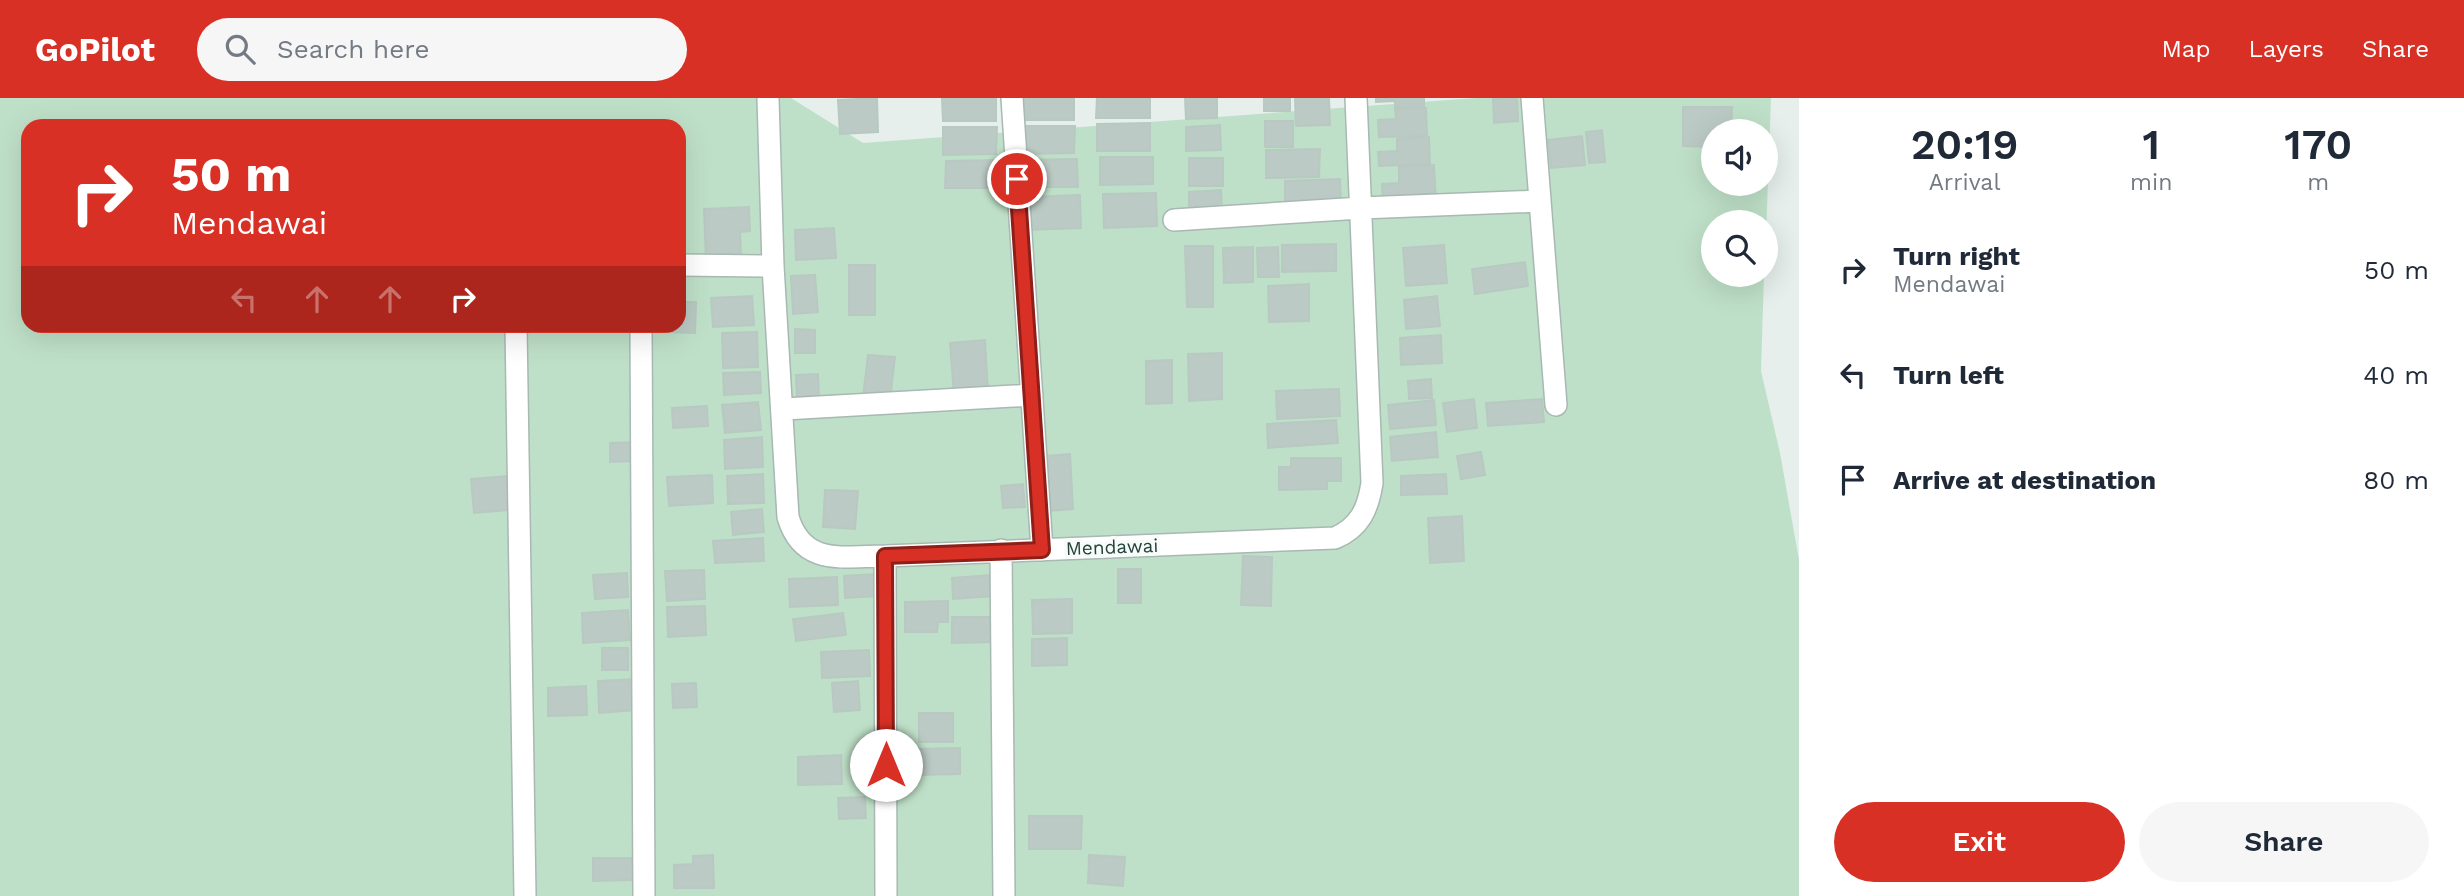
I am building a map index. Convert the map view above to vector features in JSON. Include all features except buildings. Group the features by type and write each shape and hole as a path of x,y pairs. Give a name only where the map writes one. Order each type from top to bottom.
{"street":[{"name":"Mendawai","path":"768,98 773,265 784,409 788,517 800,542 810,551 825,556 885,556 1335,538 1357,524 1366,509 1372,483 1356,98"},
{"path":"1012,98 1042,550"},
{"path":"1532,98 1556,405"},
{"path":"1174,220 1362,208 1540,201"},
{"path":"686,265 773,265"},
{"path":"516,333 526,896"},
{"path":"641,333 644,896"},
{"path":"784,409 1032,395"},
{"path":"1001,550 1004,896"},
{"path":"885,556 886,896"}],"green space":[{"path":"0,98 791,98 863,143 1476,98 1771,98 1770,119 1701,119 1701,196 1767,196 1767,210 1701,210 1701,287 1764,287 1761,371 1780,453 1799,560 1799,896 0,896"}],"route":[{"path":"886,765 885,556 1042,550 1017,179"}]}
